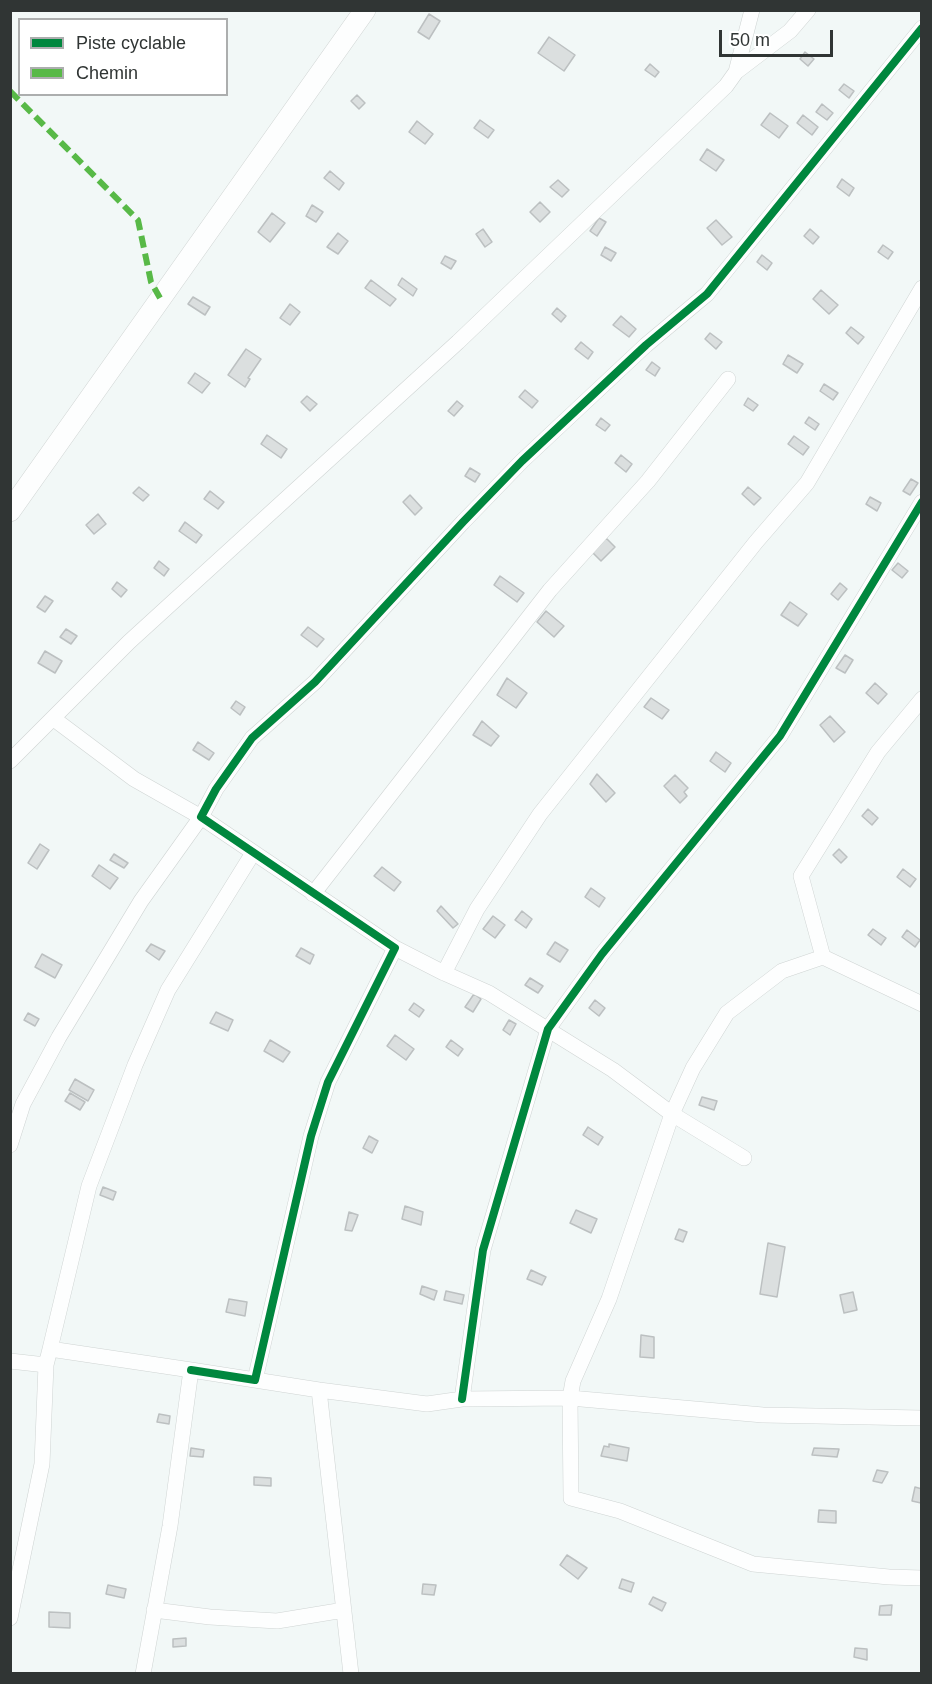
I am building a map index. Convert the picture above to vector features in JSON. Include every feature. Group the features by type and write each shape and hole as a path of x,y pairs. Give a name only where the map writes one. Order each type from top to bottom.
{"main road":[{"path":"10,511 365,10"}],"street":[{"path":"736,72 752,10"},
{"path":"10,761 129,642 458,342 726,86 736,72 790,31 808,10"},
{"path":"10,1145 23,1104 59,1037 141,901 201,817 216,789 252,738 315,682 522,461 646,345 707,294 921,28"},
{"path":"444,973 477,909 540,814 756,542 807,483 921,288"},
{"path":"313,894 550,590 648,481 728,379"},
{"path":"462,1399 483,1250 548,1029 602,954 780,736 921,502"},
{"path":"823,957 801,876 878,752 921,699"},
{"path":"54,719 134,779 201,817 395,948 489,993 613,1070 672,1114 744,1158"},
{"path":"10,1618 42,1464 46,1365 89,1186 135,1065 168,990 254,853"},
{"path":"255,1380 311,1136 328,1082 395,948"},
{"path":"921,1005 823,957 782,971 727,1013 693,1068 672,1114 609,1299 573,1381 570,1398 571,1498 620,1511 753,1564 889,1578 921,1578"},
{"path":"50,1349 427,1404 462,1399 570,1398 763,1415 921,1418"},
{"path":"10,1361 46,1365"},
{"path":"143,1674 170,1526 191,1370"},
{"path":"319,1390 351,1674"},
{"path":"154,1610 277,1622 344,1610"}],"building":[{"path":"429,14 440,21 429,39 418,32"},
{"path":"549,37 575,55 564,71 538,53"},
{"path":"805,52 814,59 808,66 800,59"},
{"path":"650,64 659,72 655,77 645,70"},
{"path":"844,84 854,91 849,98 839,90"},
{"path":"357,95 365,103 359,109 351,101"},
{"path":"822,104 833,113 827,120 816,112"},
{"path":"770,113 788,126 779,138 761,125"},
{"path":"803,115 818,127 812,135 797,123"},
{"path":"480,120 494,130 488,138 474,128"},
{"path":"417,121 433,134 425,144 409,132"},
{"path":"707,149 724,160 716,171 700,160"},
{"path":"330,171 344,183 339,190 324,178"},
{"path":"842,179 854,188 849,196 837,187"},
{"path":"558,180 569,190 562,197 550,187"},
{"path":"540,202 550,212 540,222 530,212"},
{"path":"312,205 323,212 316,222 306,216"},
{"path":"272,213 285,223 270,242 258,232"},
{"path":"599,218 606,222 597,236 590,231"},
{"path":"716,220 732,237 722,245 707,228"},
{"path":"483,229 492,242 485,247 476,234"},
{"path":"810,229 819,237 813,244 804,236"},
{"path":"338,233 348,241 338,254 327,247"},
{"path":"883,245 893,252 888,259 878,252"},
{"path":"605,247 616,253 611,261 601,255"},
{"path":"762,255 772,263 767,270 757,262"},
{"path":"445,256 456,261 451,269 441,263"},
{"path":"402,278 417,289 413,296 398,285"},
{"path":"371,280 396,299 390,306 365,288"},
{"path":"821,290 838,305 829,314 813,299"},
{"path":"193,297 210,307 205,315 188,304"},
{"path":"290,304 300,312 290,325 280,318"},
{"path":"557,308 566,316 561,322 552,314"},
{"path":"621,316 636,329 629,337 613,325"},
{"path":"851,327 864,337 858,344 846,333"},
{"path":"710,333 722,342 716,349 705,339"},
{"path":"581,342 593,352 588,359 575,349"},
{"path":"246,349 261,359 248,378 250,379 245,387 228,375"},
{"path":"788,355 803,364 797,373 783,364"},
{"path":"652,362 660,368 655,376 646,370"},
{"path":"195,373 210,383 202,393 188,383"},
{"path":"824,384 838,393 833,400 820,391"},
{"path":"525,390 538,401 532,408 519,397"},
{"path":"307,396 317,404 310,411 301,402"},
{"path":"748,398 758,405 753,411 744,405"},
{"path":"457,401 463,406 454,416 448,411"},
{"path":"809,417 819,424 815,430 805,423"},
{"path":"601,418 610,425 605,431 596,425"},
{"path":"267,435 287,449 281,458 261,444"},
{"path":"794,436 809,447 803,455 788,444"},
{"path":"621,455 632,464 626,472 615,463"},
{"path":"470,468 480,474 475,482 465,476"},
{"path":"911,479 918,483 910,495 903,491"},
{"path":"139,487 149,495 143,501 133,493"},
{"path":"748,487 761,498 754,505 742,494"},
{"path":"210,491 224,502 218,509 204,499"},
{"path":"410,495 422,508 415,515 403,502"},
{"path":"870,497 881,503 877,511 866,504"},
{"path":"98,514 106,524 94,534 86,525"},
{"path":"185,522 202,535 196,543 179,531"},
{"path":"606,538 615,547 601,561 592,552"},
{"path":"159,561 169,569 164,576 154,568"},
{"path":"898,563 908,571 902,578 892,570"},
{"path":"500,576 524,593 517,602 494,585"},
{"path":"117,582 127,590 121,597 112,589"},
{"path":"840,583 847,589 838,600 831,594"},
{"path":"45,596 53,601 45,612 37,607"},
{"path":"790,602 807,614 798,626 781,615"},
{"path":"546,611 564,626 554,637 537,622"},
{"path":"308,627 324,639 317,647 301,635"},
{"path":"66,629 77,636 71,644 60,637"},
{"path":"45,651 62,661 55,673 38,663"},
{"path":"845,655 853,660 845,673 836,668"},
{"path":"507,678 527,693 516,708 497,695"},
{"path":"875,683 887,694 878,704 866,693"},
{"path":"651,698 669,710 662,719 644,707"},
{"path":"236,701 245,707 240,715 231,708"},
{"path":"830,716 845,732 834,742 820,725"},
{"path":"482,721 499,736 491,746 473,735"},
{"path":"198,742 214,753 209,760 193,750"},
{"path":"716,752 731,763 725,772 710,761"},
{"path":"597,774 615,793 606,802 590,784"},
{"path":"675,775 688,788 684,792 687,796 680,803 664,786"},
{"path":"868,809 878,818 872,825 862,816"},
{"path":"40,844 49,850 37,869 28,863"},
{"path":"839,849 847,857 841,863 833,855"},
{"path":"114,854 128,863 124,868 110,860"},
{"path":"99,865 118,878 110,889 92,876"},
{"path":"382,867 401,882 394,891 374,876"},
{"path":"903,869 916,879 910,887 897,877"},
{"path":"591,888 605,898 599,907 585,897"},
{"path":"441,906 458,924 453,928 437,911"},
{"path":"522,911 532,919 526,928 515,920"},
{"path":"493,916 505,925 495,938 483,929"},
{"path":"873,929 886,938 881,945 868,935"},
{"path":"907,930 920,940 915,947 902,937"},
{"path":"555,942 568,950 560,962 547,954"},
{"path":"151,944 165,951 159,960 146,951"},
{"path":"301,948 314,955 310,964 296,956"},
{"path":"42,954 62,965 55,978 35,967"},
{"path":"530,978 543,986 538,993 525,985"},
{"path":"474,994 481,999 473,1012 465,1007"},
{"path":"595,1000 605,1008 599,1016 589,1008"},
{"path":"414,1003 424,1010 419,1017 409,1010"},
{"path":"216,1012 233,1020 228,1031 210,1023"},
{"path":"28,1013 39,1019 35,1026 24,1020"},
{"path":"509,1020 516,1024 510,1035 503,1030"},
{"path":"395,1035 414,1049 406,1060 387,1046"},
{"path":"270,1040 290,1052 283,1062 264,1051"},
{"path":"451,1040 463,1049 458,1056 446,1047"},
{"path":"75,1079 94,1090 88,1101 69,1090"},
{"path":"70,1093 85,1102 80,1110 65,1101"},
{"path":"702,1097 717,1101 714,1110 699,1105"},
{"path":"588,1127 603,1137 598,1145 583,1135"},
{"path":"369,1136 378,1141 372,1153 363,1148"},
{"path":"103,1187 116,1192 113,1200 100,1195"},
{"path":"405,1206 423,1212 421,1225 402,1219"},
{"path":"576,1210 597,1219 591,1233 570,1223"},
{"path":"349,1212 358,1215 352,1231 345,1230"},
{"path":"679,1229 687,1232 683,1242 675,1239"},
{"path":"768,1243 785,1247 777,1297 760,1294"},
{"path":"531,1270 546,1277 542,1285 527,1279"},
{"path":"422,1286 437,1291 434,1300 420,1294"},
{"path":"446,1291 464,1295 462,1304 444,1300"},
{"path":"853,1292 857,1310 844,1313 840,1295"},
{"path":"229,1299 247,1302 245,1316 226,1312"},
{"path":"641,1335 654,1337 654,1358 640,1357"},
{"path":"159,1414 170,1416 169,1424 157,1422"},
{"path":"609,1444 629,1448 627,1461 601,1456 604,1446 609,1447"},
{"path":"191,1448 204,1450 203,1457 190,1456"},
{"path":"814,1448 839,1449 837,1457 812,1455"},
{"path":"877,1470 888,1472 882,1483 873,1481"},
{"path":"254,1477 271,1478 271,1486 254,1485"},
{"path":"915,1487 922,1489 921,1503 912,1501"},
{"path":"819,1510 836,1511 836,1523 818,1522"},
{"path":"567,1555 587,1568 578,1579 560,1565"},
{"path":"622,1579 634,1583 631,1592 619,1588"},
{"path":"423,1584 436,1585 434,1595 422,1594"},
{"path":"108,1585 126,1589 124,1598 106,1594"},
{"path":"653,1597 666,1603 662,1611 649,1604"},
{"path":"892,1605 891,1615 879,1615 880,1606"},
{"path":"49,1612 70,1613 70,1628 49,1627"},
{"path":"186,1638 186,1646 173,1647 173,1639"},
{"path":"855,1648 867,1649 867,1660 854,1657"}],"marked path":[{"path":"10,91 138,220 151,282 160,298"}],"cycle path":[{"path":"191,1370 255,1380 311,1136 328,1082 395,948 201,817 216,789 252,738 315,682 522,461 646,345 707,294 922,28"},
{"path":"462,1399 483,1250 548,1029 602,954 780,736 922,502"}]}
